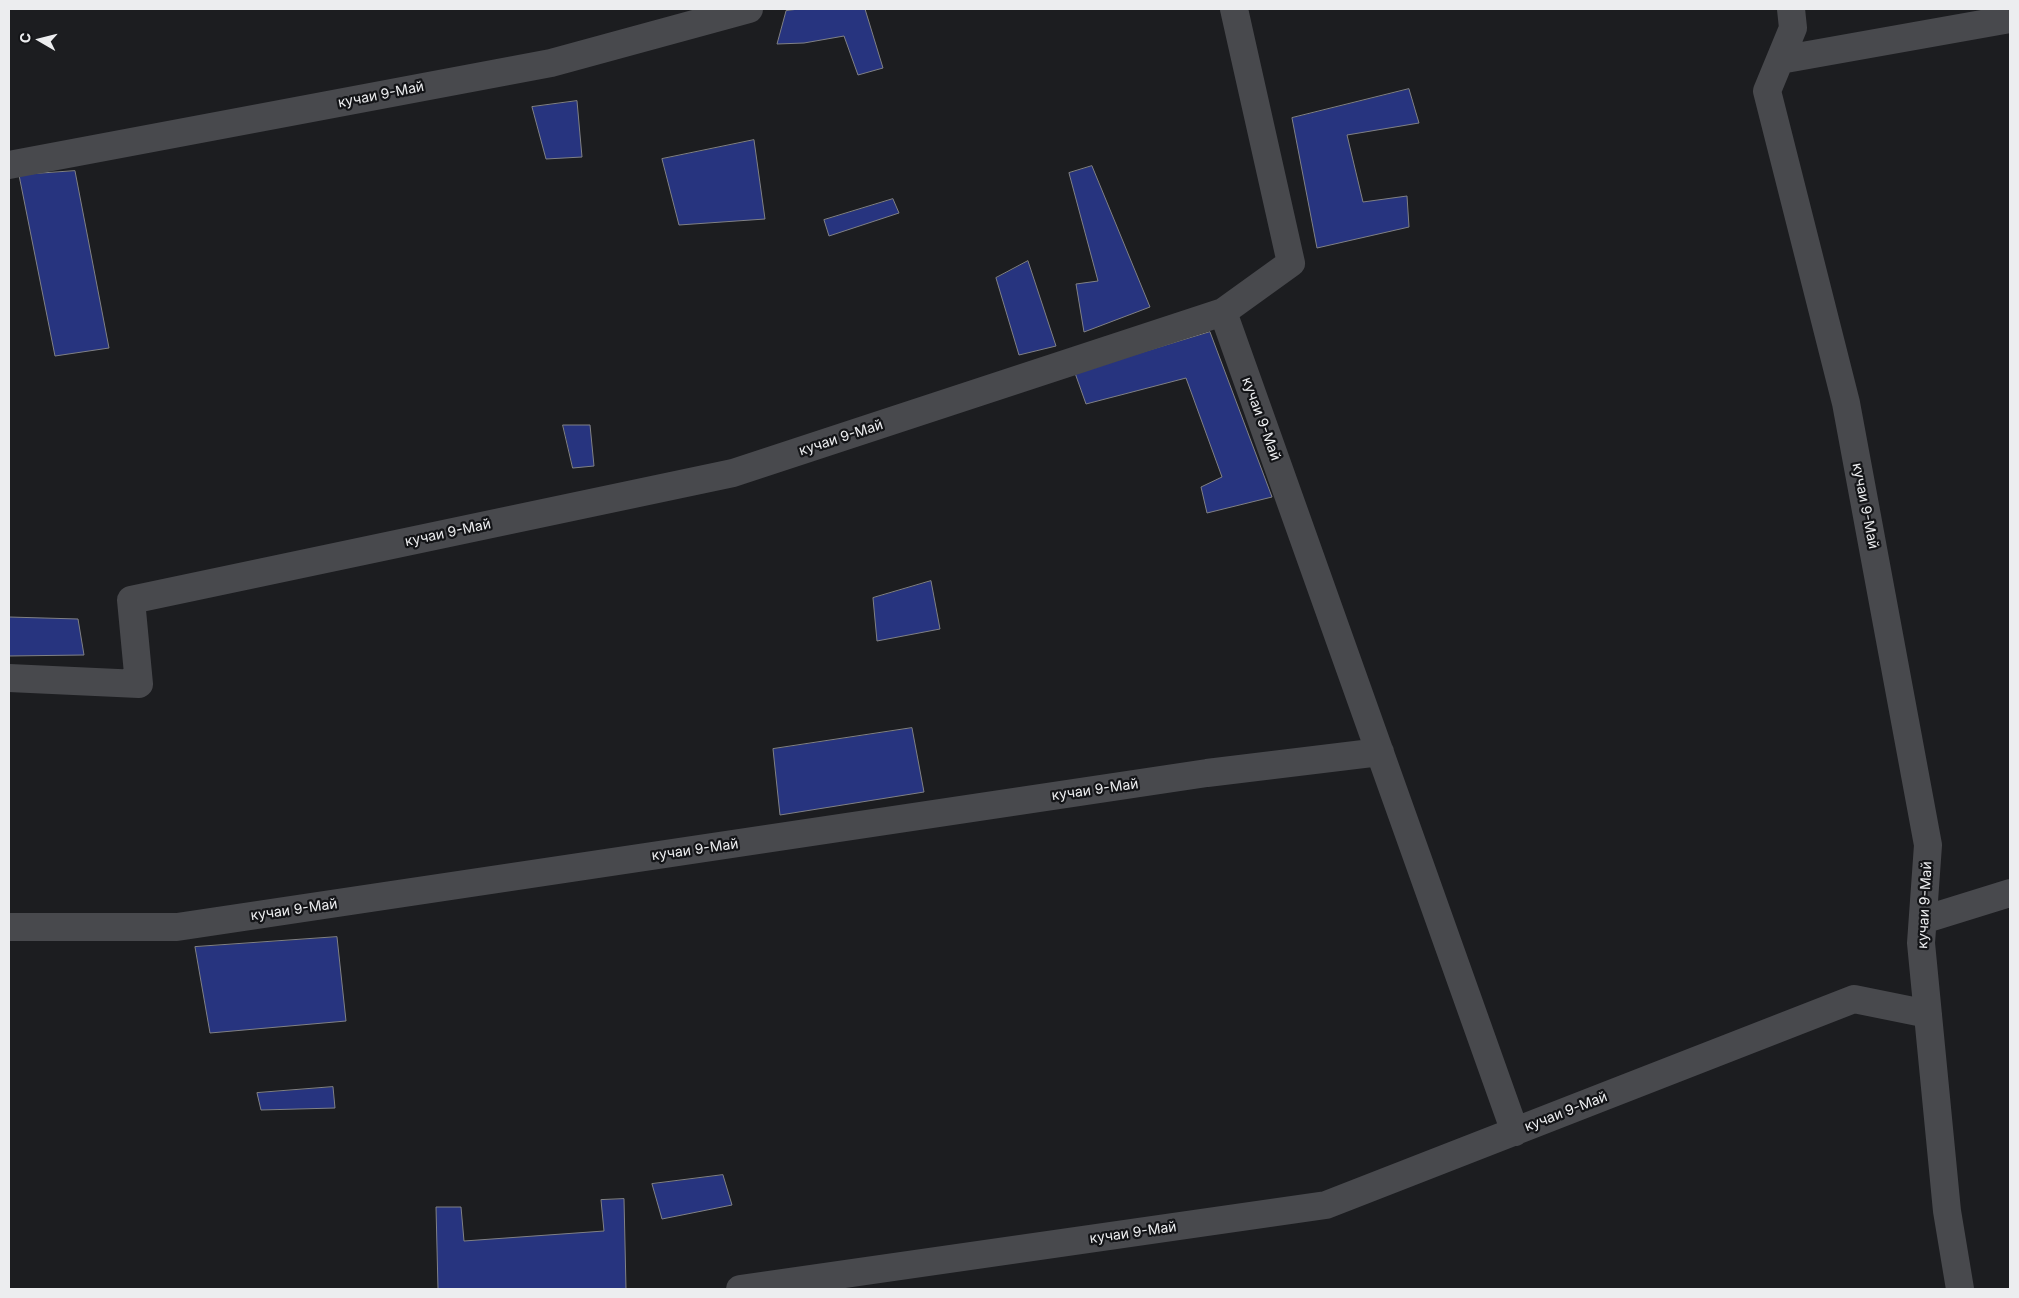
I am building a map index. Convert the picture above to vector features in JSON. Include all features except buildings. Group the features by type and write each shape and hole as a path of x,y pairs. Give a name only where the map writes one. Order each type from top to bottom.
{"street":[{"name":"кучаи 9-Май","path":"9,165 551,63 749,9"},
{"name":"кучаи 9-Май","path":"9,678 139,684 131,600 733,473 1223,312 1291,263 1234,9"},
{"name":"кучаи 9-Май","path":"1791,9 1792,28 1767,91 1848,413 1928,845 1921,943 1947,1211 1960,1289"},
{"path":"1780,60 2010,20"},
{"name":"кучаи 9-Май","path":"1223,312 1515,1132"},
{"name":"кучаи 9-Май","path":"9,927 177,927 1198,774 1380,752"},
{"path":"1923,920 2010,893"},
{"name":"кучаи 9-Май","path":"740,1289 1326,1205 1854,999 1928,1014"}]}
